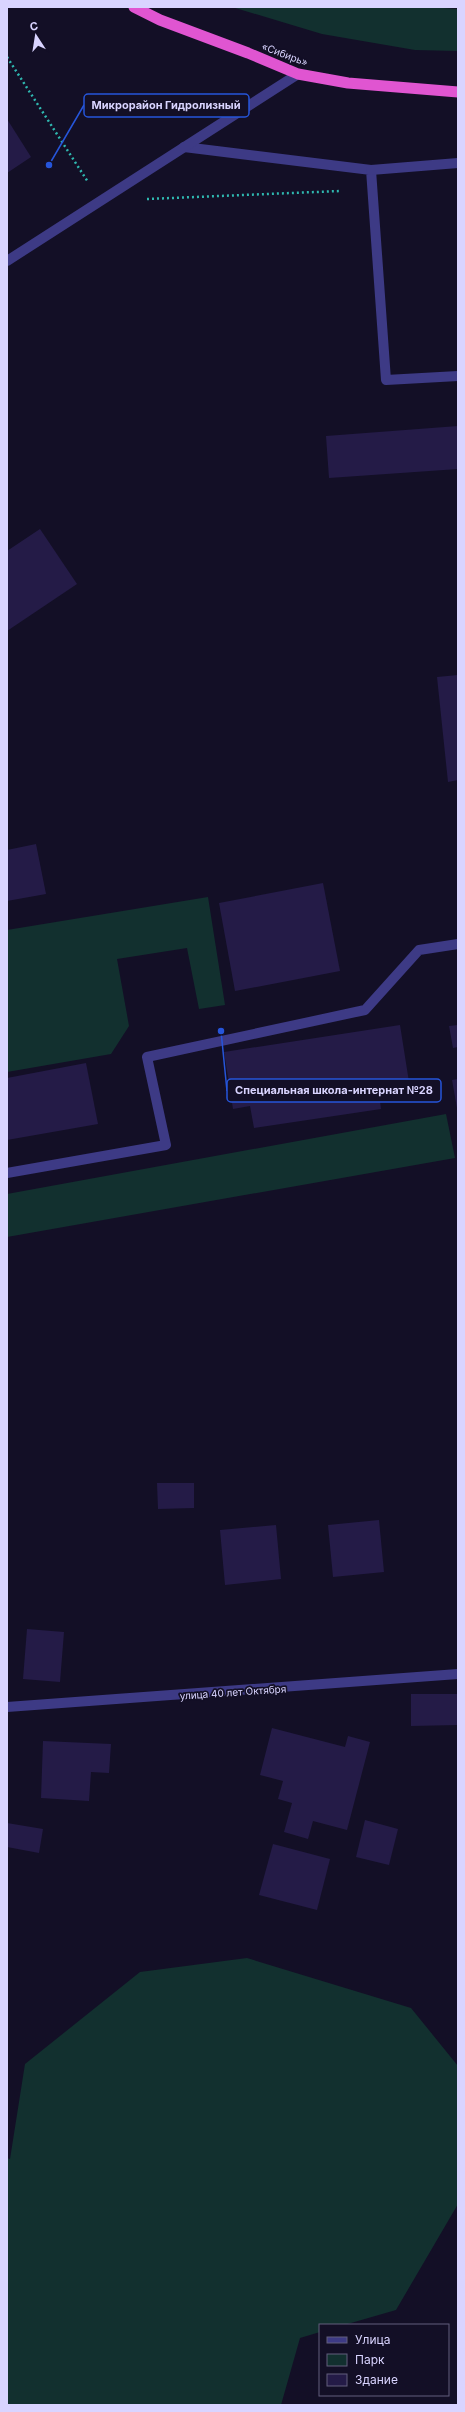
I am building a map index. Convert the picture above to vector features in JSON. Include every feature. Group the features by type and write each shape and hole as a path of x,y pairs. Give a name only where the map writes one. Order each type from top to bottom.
{"highway":[{"name":"«Сибирь»","path":"134,7 167,22 298,74 348,83 458,92"}],"street":[{"path":"7,261 298,74"},
{"path":"184,147 371,170 458,163"},
{"path":"371,170 386,380 458,376"},
{"path":"7,1173 166,1145 147,1057 365,1010 419,950 458,944"},
{"name":"улица 40 лет Октября","path":"7,1707 458,1674"}],"path":[{"path":"7,57 100,201"},
{"path":"139,199 372,189"}],"green space":[{"path":"232,7 429,7 458,9 458,51 415,50 322,34"},
{"path":"208,897 225,1005 199,1009 187,948 117,959 129,1026 111,1054 7,1072 7,930"},
{"path":"446,1114 455,1158 7,1237 7,1194"},
{"path":"247,1958 411,2008 458,2066 458,2204 396,2310 347,2324 319,2324 319,2332 300,2338 281,2405 7,2405 7,2158 10,2159 25,2064 140,1972"}],"building":[{"path":"7,119 31,157 7,173"},
{"path":"458,426 458,469 329,478 326,436"},
{"path":"40,529 77,584 7,631 7,551"},
{"path":"458,675 458,780 448,782 437,677"},
{"path":"36,844 46,894 7,901 7,850"},
{"path":"323,883 340,971 235,991 219,903"},
{"path":"400,1025 409,1082 378,1086 381,1109 254,1128 250,1106 233,1109 224,1052"},
{"path":"458,1025 458,1047 453,1048 449,1026"},
{"path":"86,1063 98,1124 7,1140 7,1078"},
{"path":"458,1079 458,1108 457,1108 452,1080"},
{"path":"157,1483 194,1483 194,1508 158,1509"},
{"path":"379,1520 384,1572 333,1577 328,1525"},
{"path":"276,1525 281,1579 225,1585 220,1530"},
{"path":"27,1629 64,1632 60,1682 23,1679"},
{"path":"411,1694 458,1694 458,1725 411,1726"},
{"path":"272,1728 345,1747 348,1736 370,1742 347,1830 313,1821 308,1839 284,1832 292,1803 278,1799 283,1781 260,1775"},
{"path":"43,1741 111,1744 109,1773 91,1772 89,1801 41,1798"},
{"path":"365,1820 398,1829 389,1865 356,1857"},
{"path":"7,1823 43,1829 39,1853 7,1847"},
{"path":"273,1844 330,1859 317,1910 259,1895"}],"place":[{"name":"Микрорайон Гидролизный","path":"49,165"},
{"name":"Специальная школа-интернат №28","path":"221,1031"}]}
